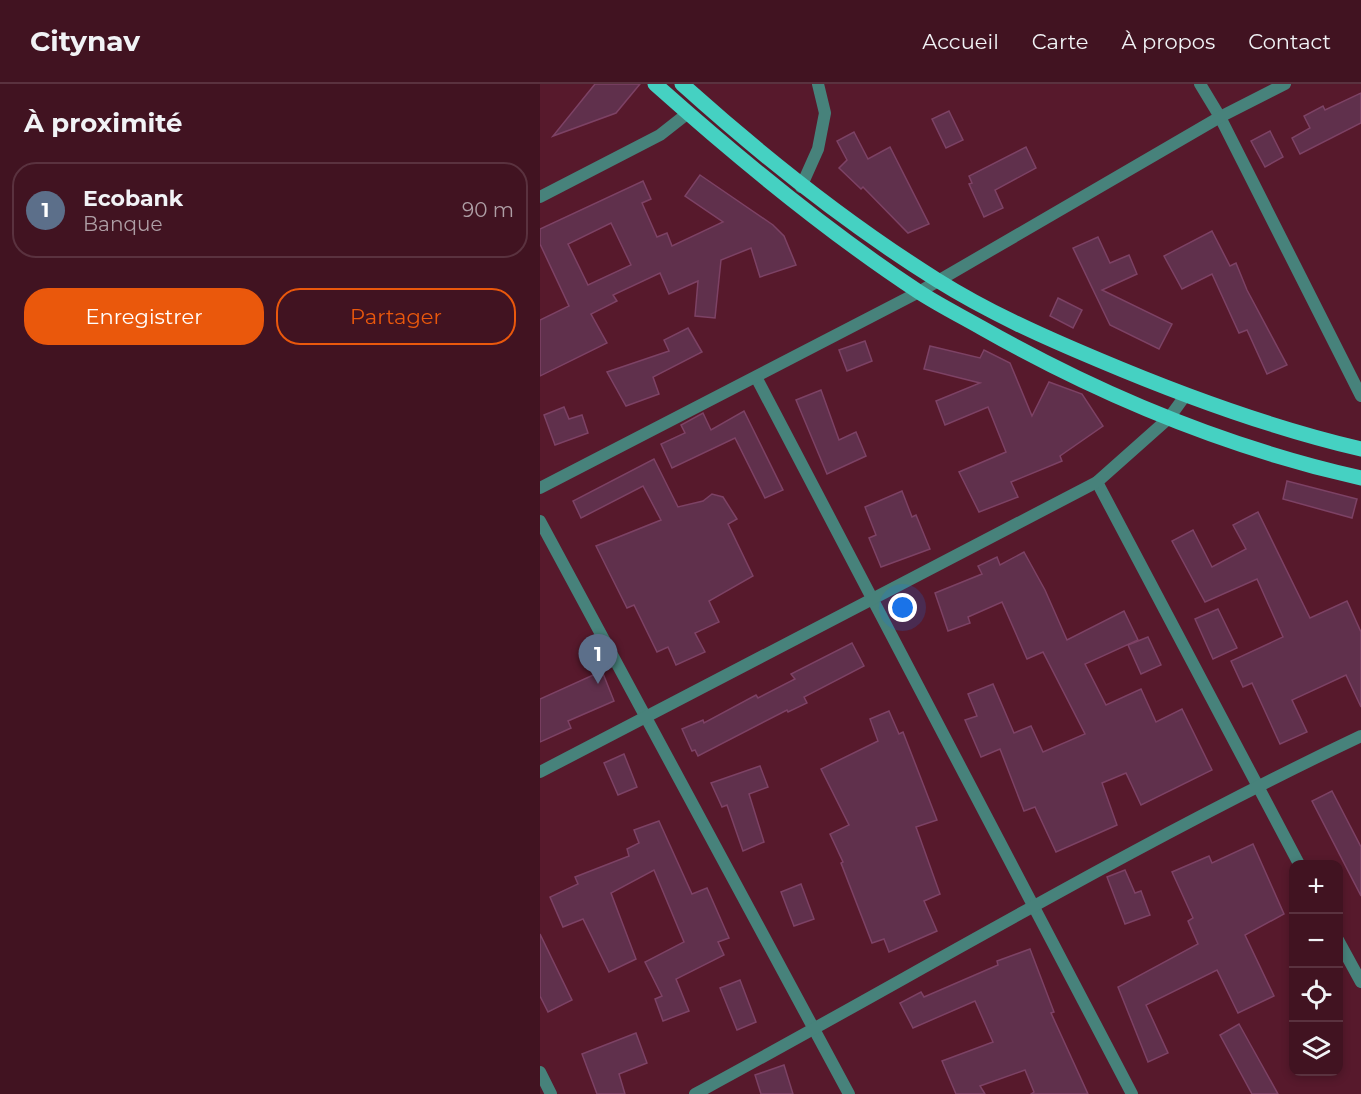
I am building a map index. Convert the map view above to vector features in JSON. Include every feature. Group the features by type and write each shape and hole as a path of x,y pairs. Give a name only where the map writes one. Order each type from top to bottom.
{"main road":[{"path":"655,84 794,201 919,292 1020,349 1114,395 1169,418 1306,465 1361,478"},
{"path":"682,84 801,187 938,280 1035,333 1185,396 1319,439 1361,449"}],"street":[{"path":"801,187 819,149 825,113 818,84"},
{"path":"1200,84 1220,117 1361,396"},
{"path":"540,488 919,292 1220,117 1285,84"},
{"path":"540,197 660,135 688,113"},
{"path":"756,376 1132,1094"},
{"path":"540,772 1097,482 1169,418 1185,396"},
{"path":"1097,482 1297,860"},
{"path":"540,521 849,1094"},
{"path":"695,1094 814,1030 1033,905 1257,785 1361,736"},
{"path":"1343,949 1361,982"},
{"path":"540,1072 551,1094"}],"building":[{"path":"595,84 640,84 616,113 553,136"},
{"path":"1361,93 1361,123 1300,154 1292,138 1310,128 1304,116 1323,106 1325,110"},
{"path":"949,111 963,140 946,148 932,119"},
{"path":"1270,131 1283,157 1265,167 1251,141"},
{"path":"854,132 868,159 890,147 929,224 908,233 863,187 861,189 839,168 847,160 837,141"},
{"path":"1026,147 1036,168 995,190 1003,208 984,217 969,184 972,183 969,176"},
{"path":"700,175 773,225 784,236 796,265 760,277 751,248 721,260 715,318 695,316 698,281 669,294 660,273 613,295 617,301 591,314 607,343 540,376 540,320 569,306 540,244 540,229 643,181 651,199 642,203 657,237 667,233 672,246 723,222 685,196","holes":["611,223 631,265 588,285 568,244"]},
{"path":"1212,231 1230,266 1236,263 1247,290 1287,365 1267,374 1247,330 1239,333 1212,274 1182,289 1164,256"},
{"path":"1098,237 1110,263 1129,255 1137,274 1102,290 1172,324 1159,349 1110,325 1073,248"},
{"path":"1058,298 1082,310 1073,328 1050,316"},
{"path":"688,328 702,352 653,377 659,394 626,406 607,372 669,351 664,340"},
{"path":"865,341 872,361 847,371 839,350"},
{"path":"930,346 980,358 984,350 1010,363 1032,416 1049,382 1082,394 1103,426 1060,456 1062,461 1011,482 1018,497 979,512 959,472 1006,452 988,407 945,425 936,401 980,383 924,369"},
{"path":"821,390 839,440 856,432 866,456 827,474 796,400"},
{"path":"564,407 569,419 582,415 588,433 555,445 544,415"},
{"path":"744,411 783,490 765,498 735,438 672,468 661,444 685,433 681,425 703,413 711,430"},
{"path":"654,459 678,507 703,501 712,494 723,497 737,519 728,524 753,576 709,601 719,622 695,633 705,652 676,665 668,647 657,652 634,605 627,608 596,546 661,520 643,486 581,518 573,501"},
{"path":"1287,481 1357,499 1352,518 1283,499"},
{"path":"902,491 912,517 916,515 930,549 881,567 869,538 876,535 865,507"},
{"path":"1258,512 1310,618 1347,601 1361,632 1361,707 1346,675 1292,700 1307,732 1280,744 1252,683 1243,687 1231,661 1283,637 1257,579 1205,602 1172,541 1193,530 1212,567 1246,549 1233,525"},
{"path":"1024,552 1045,590 1067,640 1124,611 1138,640 1085,664 1106,705 1141,689 1156,722 1182,709 1212,770 1141,805 1126,773 1102,783 1117,825 1056,852 1035,807 1024,811 1000,749 981,757 965,720 977,716 968,694 993,684 1014,733 1031,726 1043,752 1085,734 1043,652 1027,659 1002,602 968,617 970,623 948,631 935,593 982,574 978,566 997,557 1000,565"},
{"path":"1218,609 1237,648 1213,659 1195,619"},
{"path":"1148,637 1161,665 1141,674 1128,645"},
{"path":"852,643 864,666 804,697 807,703 788,712 787,710 698,756 695,750 692,751 682,729 703,720 704,723 756,695 758,698 795,679 791,674"},
{"path":"602,671 614,701 568,721 571,728 540,742 540,699"},
{"path":"889,711 899,734 903,732 937,820 916,827 940,894 924,901 937,931 889,952 884,939 872,943 841,863 843,862 830,834 849,825 821,769 878,741 870,719"},
{"path":"624,754 637,787 618,795 604,763"},
{"path":"760,766 768,787 749,794 764,842 743,851 727,805 722,807 711,783"},
{"path":"1332,791 1361,847 1361,896 1343,860 1312,801"},
{"path":"659,821 692,894 707,888 729,938 718,942 724,955 676,979 689,1011 663,1021 655,999 662,996 645,962 684,942 654,870 611,893 636,959 609,972 583,919 563,927 550,897 578,884 575,877 629,856 627,849 639,843 634,830"},
{"path":"1253,844 1284,914 1245,935 1274,996 1238,1013 1217,970 1146,1005 1168,1053 1148,1062 1118,987 1198,944 1188,921 1193,918 1172,872 1209,856 1212,863"},
{"path":"1125,870 1135,893 1141,891 1150,915 1125,924 1107,877"},
{"path":"801,884 814,919 794,926 781,892"},
{"path":"540,934 572,1000 548,1012 540,996"},
{"path":"1030,949 1054,1012 1051,1013 1088,1094 1031,1094 1034,1092 1025,1070 980,1086 985,1094 956,1094 942,1061 993,1042 975,1001 913,1028 900,1003 921,992 924,997 998,965 997,961"},
{"path":"740,980 756,1022 737,1030 720,988"},
{"path":"1239,1024 1278,1094 1252,1094 1220,1035"},
{"path":"636,1033 647,1063 619,1074 625,1094 597,1094 582,1054"},
{"path":"784,1065 793,1094 761,1094 755,1075"}],"place":[{"name":"Ecobank","path":"598,684"}]}
